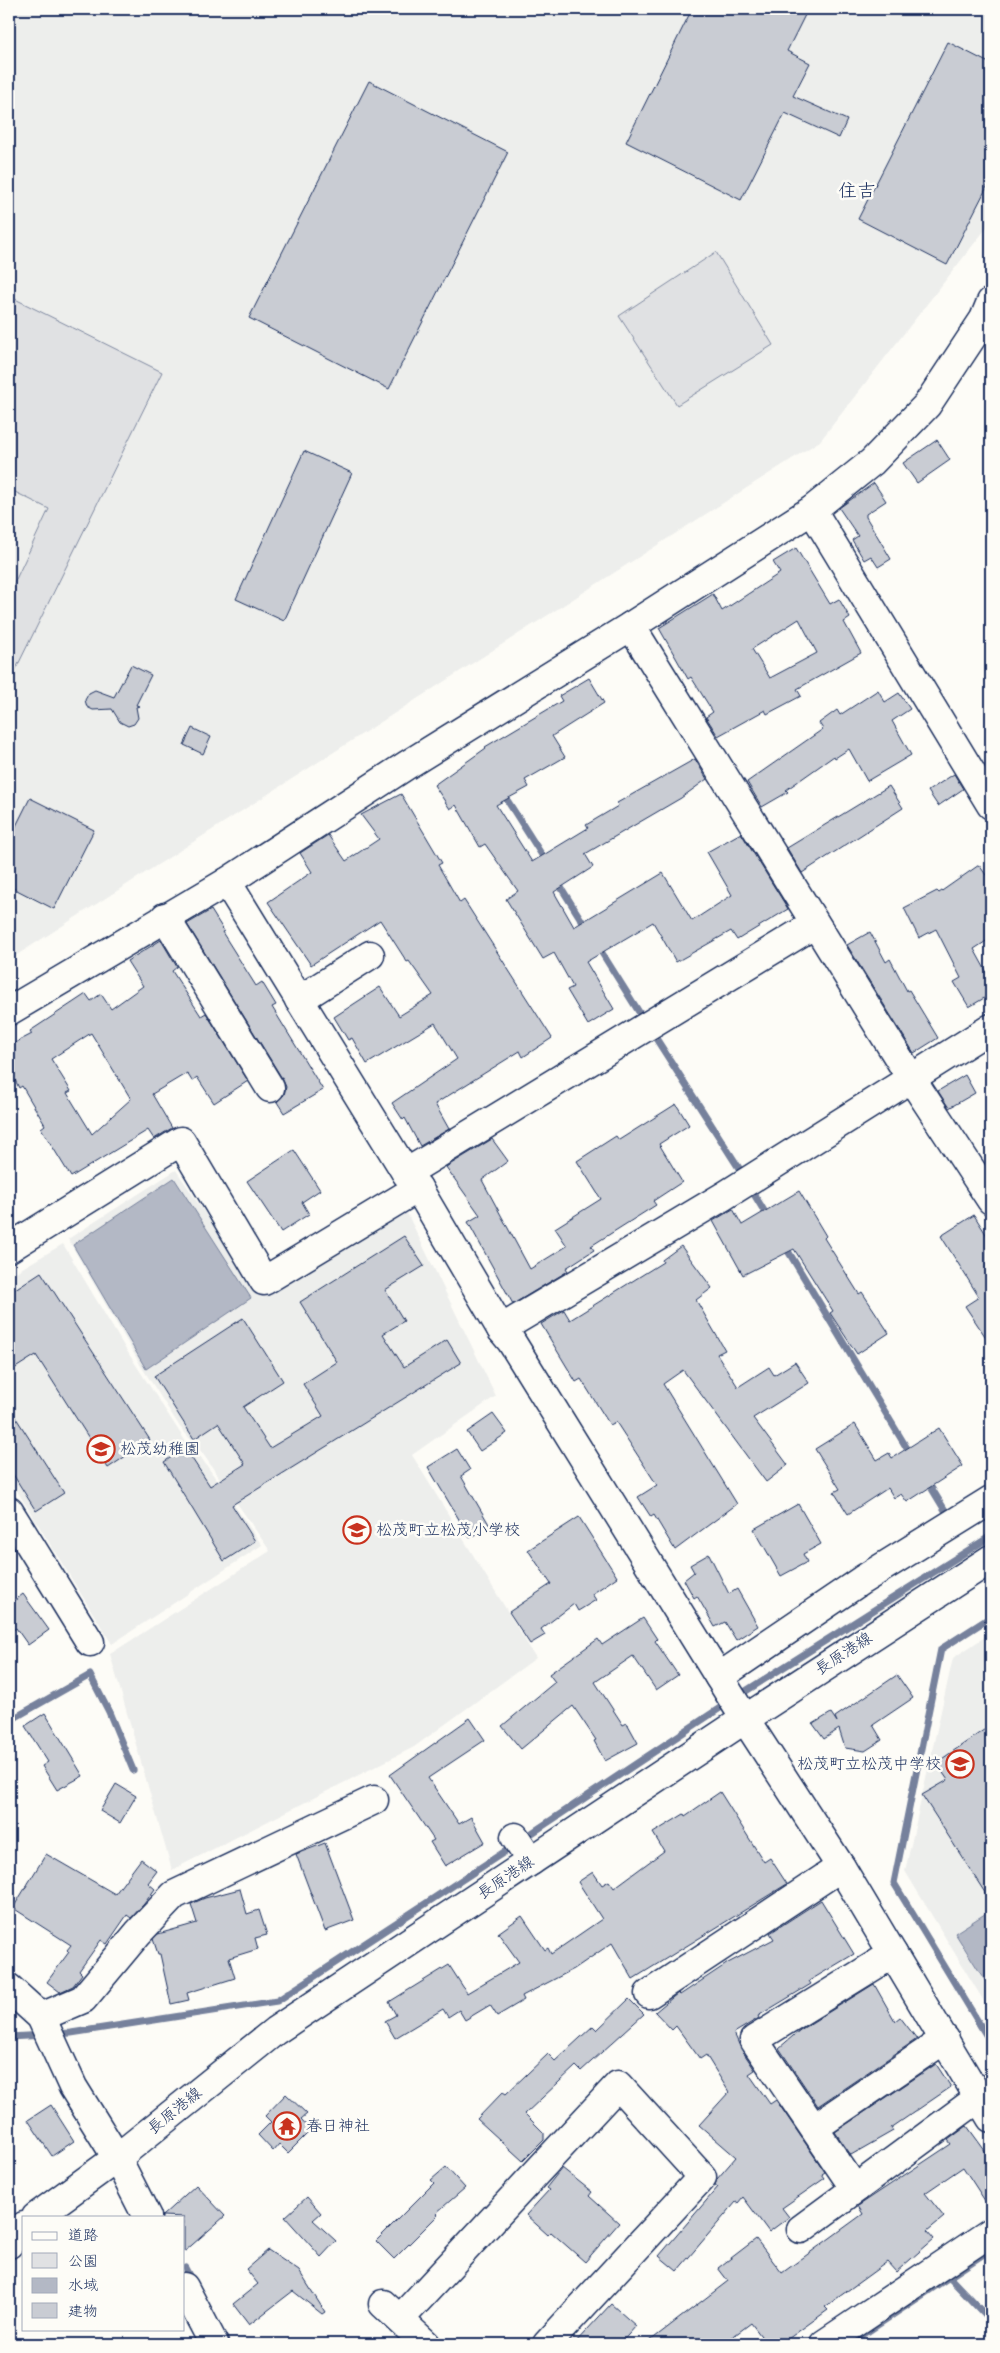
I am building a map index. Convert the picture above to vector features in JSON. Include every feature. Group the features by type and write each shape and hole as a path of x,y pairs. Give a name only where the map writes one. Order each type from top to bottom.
{"street":[{"path":"9,1011 227,882 407,765 631,626 812,510 872,462 927,405 984,319 991,302"},
{"path":"812,510 991,805"},
{"path":"631,626 911,1078 991,1200"},
{"path":"227,882 501,1328 516,1349 733,1699 841,1867 986,2107 855,2189 801,2229"},
{"path":"165,917 270,1088"},
{"path":"9,1248 181,1141 264,1281 412,1181 815,924"},
{"path":"299,1000 370,955"},
{"path":"501,1328 724,1196 991,1028"},
{"path":"733,1699 862,1580 991,1500"},
{"path":"9,1511 90,1642"},
{"name":"長原港線","path":"37,2216 116,2158 275,2031 531,1861 733,1699 991,1559"},
{"path":"41,2017 83,1999 138,1933 174,1895 374,1800"},
{"path":"515,1837 531,1861"},
{"path":"649,1994 841,1867"},
{"path":"855,2189 754,2040 893,1954"},
{"path":"9,1988 41,2017 73,2087 116,2158 146,2216"},
{"path":"814,2128 945,2039"},
{"path":"426,2344 391,2312 618,2085 702,2177 547,2344"},
{"path":"9,2244 22,2228"},
{"path":"824,2344 991,2232"},
{"path":"185,2289 214,2344"}],"shaded area":[{"path":"9,9 991,9 991,222 820,441 9,960"},
{"name":"松茂町立松茂小学校","path":"176,1170 262,1298 407,1213 496,1396 412,1455 536,1658 414,1747 172,1870 110,1654 270,1551 203,1454 180,1427 141,1366 68,1239"},
{"name":"松茂幼稚園","path":"63,1244 125,1348 186,1442 200,1456 262,1545 112,1644 9,1478 9,1276"},
{"name":"松茂町立松茂中学校","path":"991,1633 991,2013 905,1871 953,1658"}],"green space":[{"path":"716,252 773,345 677,405 619,316"},
{"path":"9,296 162,372 9,683 9,594 49,509 9,489"}],"water":[{"path":"174,1178 251,1298 146,1369 73,1245"},
{"path":"991,1910 991,1990 955,1933"}],"building":[{"path":"692,9 808,9 787,51 810,63 793,96 847,120 839,138 785,113 741,200 626,142"},
{"path":"948,42 991,64 991,179 947,265 858,219"},
{"path":"369,81 508,152 389,389 249,318"},
{"path":"937,440 950,460 917,483 903,463"},
{"path":"304,451 352,473 284,621 236,599"},
{"path":"874,483 886,501 866,514 866,517 891,559 878,567 871,556 864,560 852,540 858,536 839,508"},
{"path":"796,548 830,604 839,599 850,618 844,622 861,653 797,689 801,696 767,714 765,710 718,736 706,717 713,712 691,677 688,679 659,628 713,594 722,611 780,573 773,562","holes":["799,619 817,653 770,678 752,649"]},
{"path":"131,665 151,675 136,705 140,706 136,707 138,718 134,724 128,726 120,722 112,709 93,710 87,707 85,700 89,693 95,690 114,697"},
{"path":"589,678 604,703 552,736 565,757 525,780 529,787 496,805 532,862 588,828 586,825 618,806 617,803 695,759 707,779 681,798 585,854 593,867 554,892 574,927 663,873 692,921 732,895 707,852 741,833 788,909 737,940 731,931 676,962 653,922 586,962 614,1009 588,1025 567,990 573,987 554,953 543,959 506,899 518,891 485,844 480,847 456,805 450,809 434,785 485,747 562,701 559,696"},
{"path":"878,690 885,702 899,693 910,709 892,721 911,755 867,781 849,749 835,758 834,756 786,790 788,792 762,807 747,782 823,729 819,723 837,710 840,715"},
{"path":"192,728 211,737 203,754 184,745"},
{"path":"954,774 963,789 938,806 928,791"},
{"path":"889,786 903,808 802,873 787,848"},
{"path":"401,794 442,863 438,865 460,903 464,900 552,1038 523,1057 520,1051 435,1104 449,1129 420,1146 405,1118 403,1120 392,1103 457,1059 435,1023 367,1064 352,1038 348,1040 334,1017 380,987 399,1016 433,995 409,961 407,962 380,920 311,965 268,902 312,872 300,853 328,835 346,861 379,839 361,815"},
{"path":"30,798 94,830 54,909 9,886 9,840"},
{"path":"979,865 991,882 991,938 974,949 991,980 991,994 969,1007 954,982 961,978 936,929 919,938 904,908 937,891 939,893"},
{"path":"211,910 224,931 222,932 256,986 262,982 276,1005 272,1007 323,1090 284,1113 277,1102 284,1095 286,1087 283,1080 187,924"},
{"path":"870,932 886,962 890,959 907,991 909,990 938,1038 914,1053 847,945"},
{"path":"161,940 177,967 172,971 201,1016 206,1013 248,1081 214,1103 197,1077 192,1081 187,1073 152,1094 172,1128 154,1139 148,1130 71,1177 41,1128 45,1125 22,1086 19,1088 9,1068 9,1046 32,1034 30,1031 86,994 91,1001 101,994 111,1009 143,986 127,961","holes":["91,1033 131,1099 92,1134 67,1093 71,1091 51,1059"]},
{"path":"965,1075 975,1093 949,1108 938,1091"},
{"path":"676,1104 689,1125 659,1144 682,1182 653,1201 656,1205 591,1246 594,1250 566,1268 568,1271 513,1304 468,1222 480,1215 446,1167 492,1139 508,1161 482,1180 530,1269 567,1246 555,1228 601,1199 577,1161 616,1136 619,1140"},
{"path":"294,1150 320,1190 302,1202 309,1214 281,1232 247,1181"},
{"path":"799,1191 826,1236 824,1238 859,1294 862,1292 889,1333 857,1354 830,1313 833,1311 794,1249 743,1275 713,1221 733,1209 742,1225"},
{"path":"974,1215 991,1242 991,1345 965,1306 979,1297 941,1236"},
{"path":"404,1236 424,1266 385,1290 404,1321 383,1334 404,1367 447,1340 461,1363 232,1505 255,1541 224,1561 164,1462 185,1448 210,1486 245,1464 218,1423 194,1439 154,1376 243,1318 283,1381 243,1407 270,1448 323,1416 303,1384 337,1362 300,1302"},
{"path":"681,1246 712,1288 696,1300 725,1350 717,1354 738,1387 769,1367 774,1375 795,1362 809,1383 753,1418 788,1465 766,1482 683,1370 663,1384 737,1504 675,1550 654,1515 651,1517 638,1497 657,1485 616,1422 610,1425 581,1379 576,1382 541,1324 564,1310 570,1320 663,1262 662,1260"},
{"path":"41,1272 150,1440 108,1468 36,1355 9,1372 9,1293"},
{"path":"9,1407 64,1493 36,1511 9,1468"},
{"path":"493,1414 507,1433 480,1451 467,1432"},
{"path":"855,1424 877,1460 889,1453 892,1458 939,1428 963,1466 907,1502 901,1494 894,1498 888,1488 848,1514 834,1492 840,1489 815,1449"},
{"path":"457,1449 470,1470 461,1476 490,1526 470,1538 428,1467"},
{"path":"798,1504 821,1544 803,1554 807,1562 781,1576 754,1529"},
{"path":"579,1517 617,1577 592,1594 596,1600 578,1611 574,1604 541,1629 545,1635 530,1644 509,1612 551,1584 528,1550"},
{"path":"709,1554 729,1594 737,1589 758,1626 736,1640 725,1622 715,1627 697,1596 694,1598 684,1580 694,1572 690,1565"},
{"path":"23,1594 49,1630 28,1645 16,1628 9,1633 9,1605"},
{"path":"643,1618 657,1639 655,1641 678,1675 656,1690 633,1656 595,1682 623,1725 627,1723 638,1743 605,1761 594,1741 596,1740 573,1706 521,1749 502,1726 555,1682 549,1674 598,1639 602,1645"},
{"path":"897,1675 913,1698 873,1725 882,1740 865,1751 845,1748 839,1729 824,1739 813,1724 831,1713 837,1722 835,1717"},
{"path":"45,1713 83,1776 57,1790 42,1766 48,1762 25,1726"},
{"path":"470,1718 485,1740 428,1778 459,1824 471,1817 485,1842 445,1866 430,1842 434,1840 390,1775"},
{"path":"991,1725 991,1902 922,1795 948,1780 936,1763"},
{"path":"116,1784 136,1796 120,1823 100,1811"},
{"path":"720,1792 764,1862 770,1858 787,1884 633,1979 612,1943 574,1969 522,1996 524,2000 497,2016 490,2005 465,2020 459,2010 448,2017 443,2009 395,2038 385,2021 396,2015 389,2002 449,1965 467,1993 519,1962 498,1933 522,1916 545,1950 548,1948 551,1954 602,1919 578,1882 593,1872 602,1885 609,1881 614,1888 664,1851 653,1833 684,1814 685,1816"},
{"path":"325,1843 354,1920 325,1931 296,1854"},
{"path":"46,1854 115,1894 141,1859 157,1871 148,1883 155,1889 144,1904 131,1918 127,1915 107,1944 101,1940 79,1971 82,1974 73,1986 60,1992 47,1982 69,1952 67,1950 71,1945 13,1908"},
{"path":"240,1889 247,1914 259,1910 267,1935 255,1938 258,1949 229,1958 235,1978 187,1993 189,2000 171,2004 160,1954 158,1954 153,1939 158,1934 197,1923 191,1904 205,1898"},
{"path":"821,1900 854,1954 809,1981 811,1984 734,2033 741,2049 755,2070 749,2074 770,2104 776,2100 825,2172 822,2174 825,2178 782,2208 789,2217 769,2232 743,2197 738,2203 736,2202 677,2271 659,2256 718,2187 715,2185 717,2179 736,2157 699,2125 729,2092 706,2055 700,2059 676,2026 672,2030 655,2012 678,1993 680,1995 728,1963 774,1939 770,1933"},
{"path":"874,1984 895,2021 900,2017 917,2039 818,2106 779,2048 800,2030"},
{"path":"629,1999 644,2014 581,2071 576,2066 525,2114 544,2133 544,2140 523,2161 477,2119 503,2092 506,2094 548,2054 555,2061 593,2026 597,2030"},
{"path":"936,2064 951,2087 891,2128 893,2131 851,2155 835,2132"},
{"name":"春日神社","path":"286,2094 307,2114 301,2119 311,2130 288,2153 279,2144 273,2151 258,2135 271,2122 265,2116"},
{"path":"51,2105 74,2141 52,2156 28,2120"},
{"path":"967,2126 991,2159 991,2210 963,2167 925,2193 944,2217 927,2231 934,2239 896,2272 887,2262 825,2307 828,2310 781,2344 767,2344 751,2323 723,2344 646,2344 728,2281 718,2268 756,2239 782,2273 863,2214 858,2206 951,2144 948,2140"},
{"path":"446,2167 465,2188 436,2213 438,2215 394,2259 376,2241 434,2183 431,2180"},
{"path":"562,2168 592,2192 589,2196 619,2223 585,2262 551,2232 548,2235 526,2215 549,2190 546,2188"},
{"path":"196,2185 225,2216 185,2251 185,2216 162,2216"},
{"path":"307,2197 321,2213 313,2220 336,2241 321,2257 285,2217"},
{"path":"268,2250 299,2271 325,2312 322,2314 293,2291 249,2325 233,2304 258,2284 246,2269"},
{"path":"611,2304 636,2326 620,2344 574,2344"}],"waterway":[{"path":"502,792 547,863"},
{"path":"557,881 587,929"},
{"path":"597,945 644,1020"},
{"path":"650,1029 744,1176"},
{"path":"749,1186 769,1219"},
{"path":"785,1246 911,1455"},
{"path":"926,1479 946,1512"},
{"path":"738,1696 991,1536"},
{"path":"991,1617 941,1649 894,1883 991,2043"},
{"path":"9,1721 90,1675 109,1712 133,1770"},
{"path":"523,1839 729,1702"},
{"path":"54,2034 277,2001 515,1845"},
{"path":"9,2037 44,2035"},
{"path":"849,2344 991,2249"},
{"path":"185,2268 193,2283"},
{"path":"949,2277 991,2321"}],"place":[{"name":"松茂幼稚園","path":"101,1449"},
{"name":"松茂町立松茂小学校","path":"357,1530"},
{"name":"松茂町立松茂中学校","path":"960,1764"},
{"name":"春日神社","path":"287,2126"}],"district":[{"name":"住吉","path":"857,192"}]}
